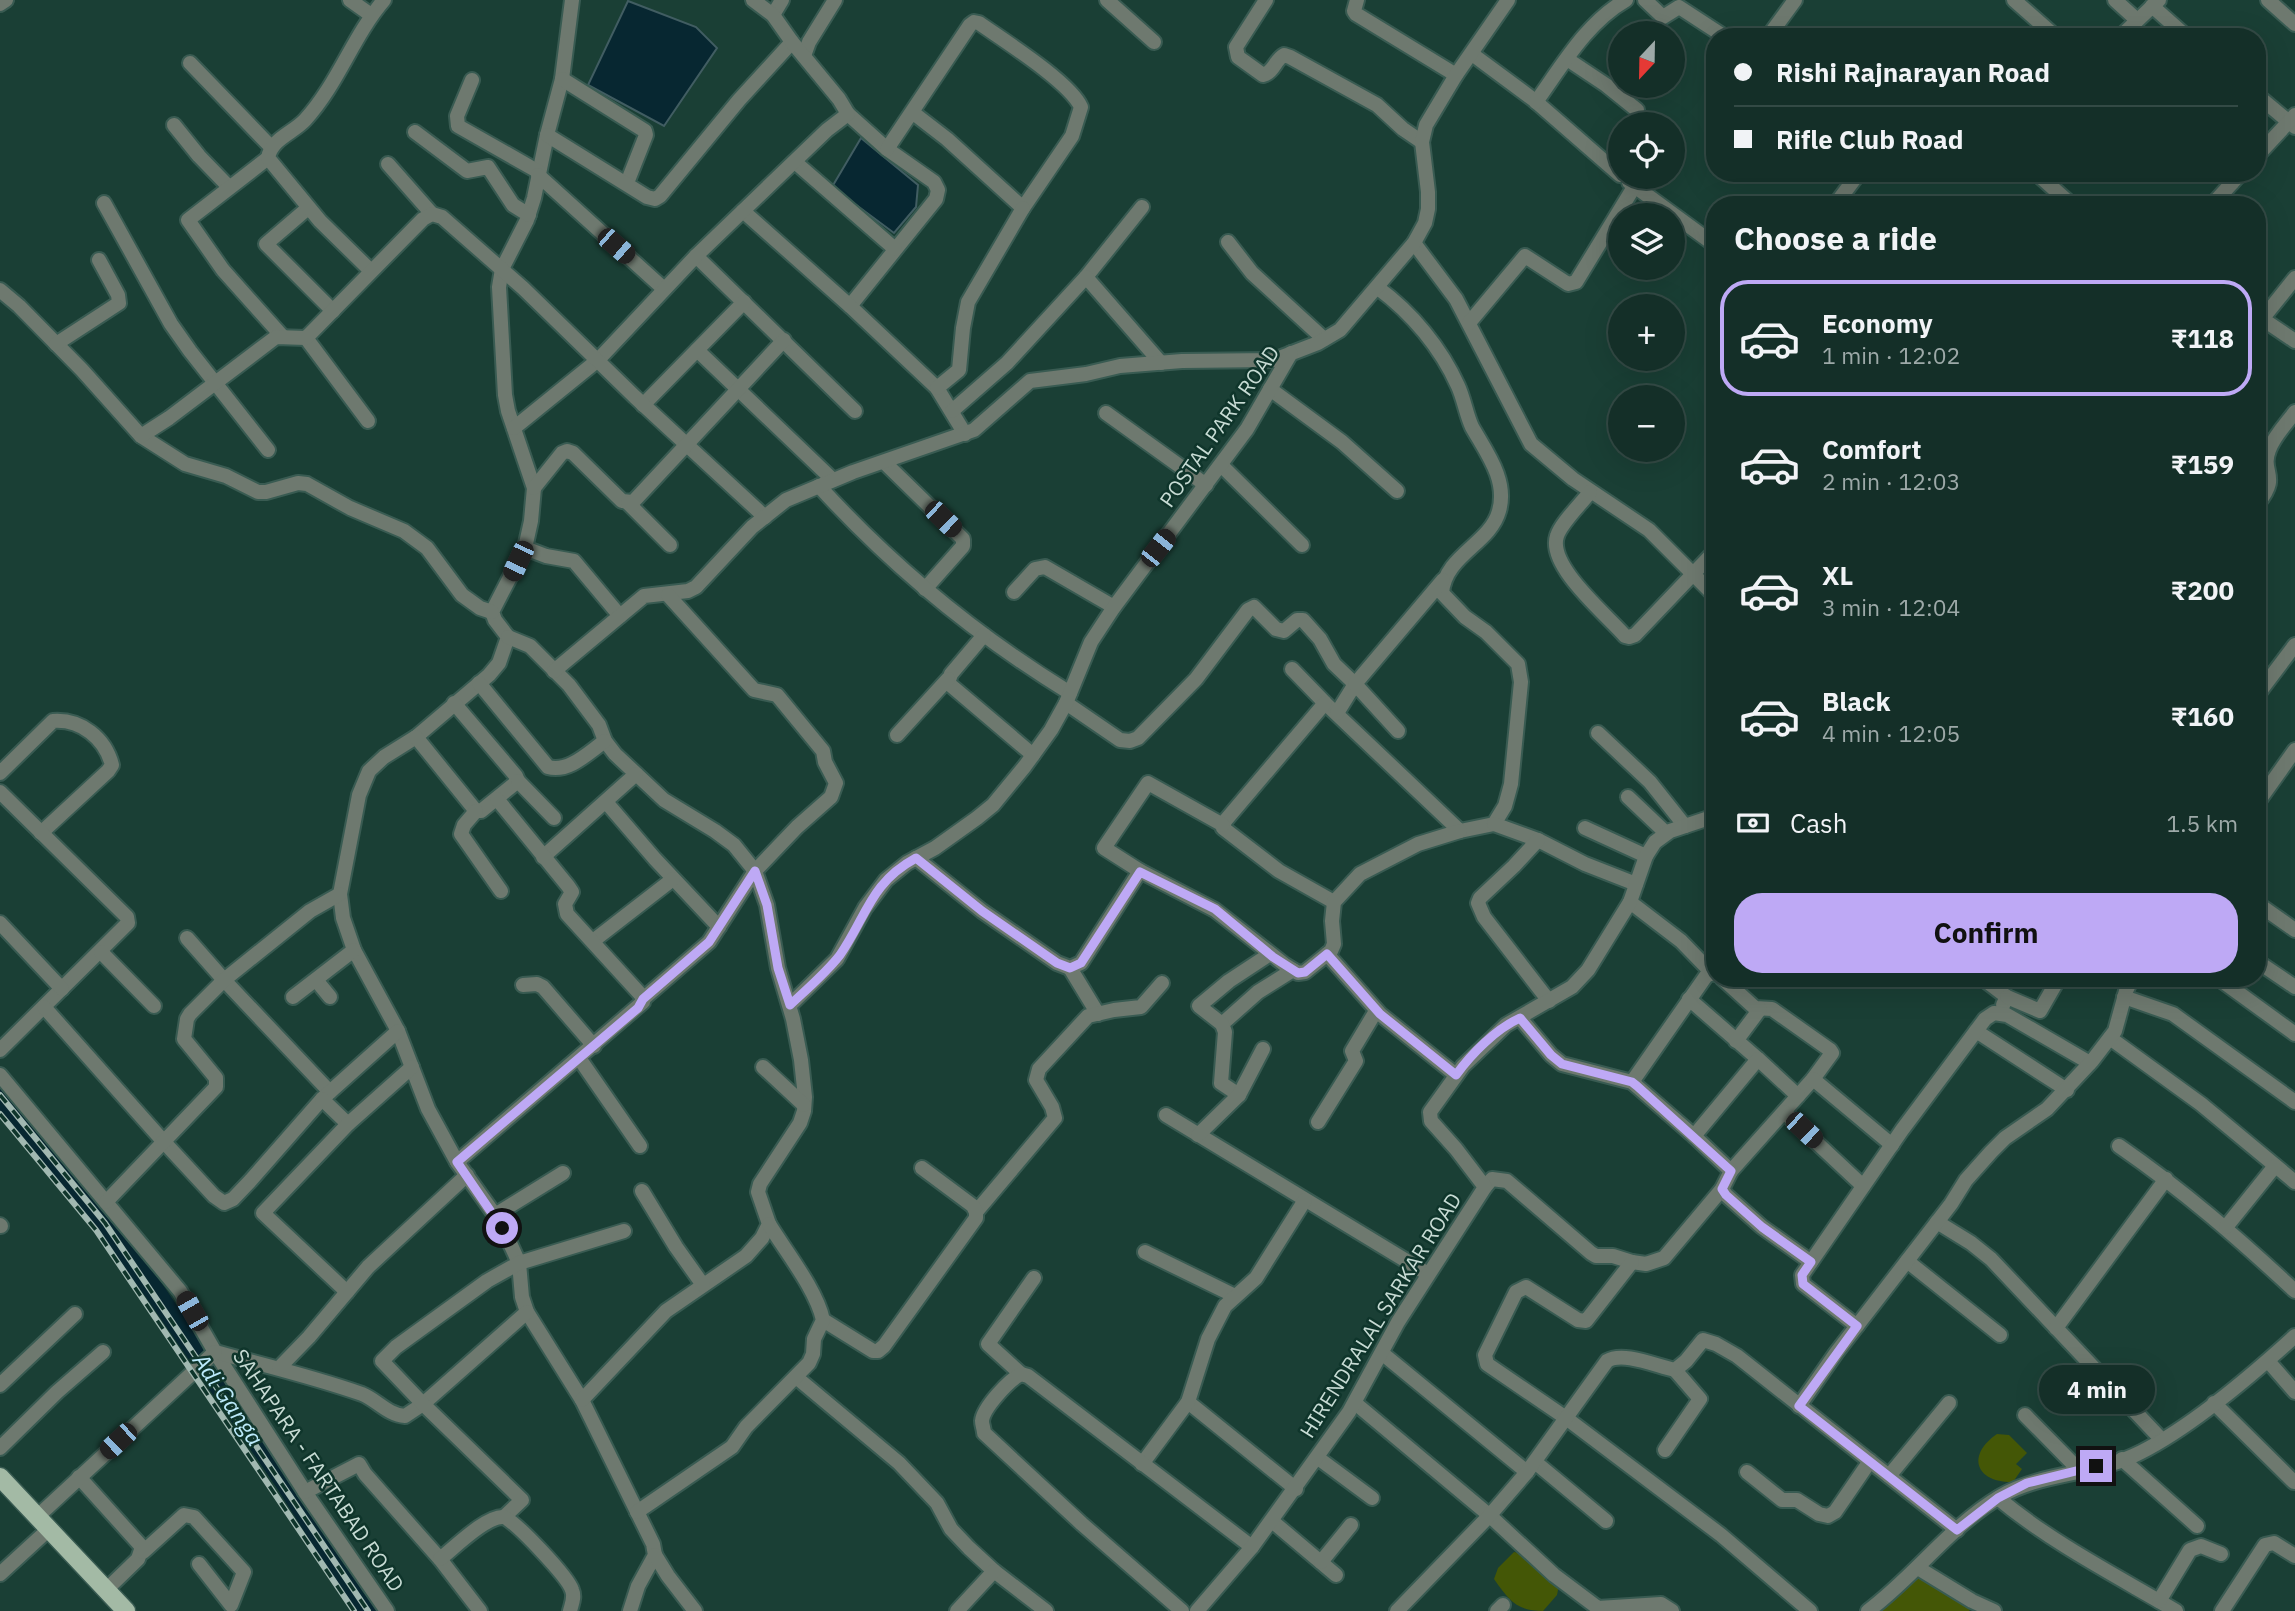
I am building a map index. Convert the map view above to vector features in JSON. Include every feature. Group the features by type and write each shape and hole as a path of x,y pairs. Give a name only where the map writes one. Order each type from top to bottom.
{"main road":[{"path":"0,1478 126,1611"}],"street":[{"path":"0,4 6,0"},
{"path":"351,0 371,15"},
{"path":"282,336 223,270 188,220 304,121 321,100 371,15 384,0"},
{"path":"572,0 562,79 529,215 502,269 499,286 505,395 534,488 525,548 492,612 508,638 530,646 569,685 599,724 605,741 636,774 664,800 734,845 755,871 767,905 778,968 790,1005 801,1060 804,1105 800,1123 760,1184 758,1192 769,1224 808,1288 823,1320 873,1351 878,1351 919,1300 971,1226 976,1212 1055,1118 1052,1107 1036,1080 1039,1069 1088,1016 1141,1007 1162,983"},
{"path":"753,0 773,15 848,114 887,149 934,182 938,190 936,199 850,306"},
{"path":"773,15 782,0"},
{"path":"804,56 809,41 835,0"},
{"path":"1107,0 1154,42"},
{"path":"1266,0 1236,47 1238,57 1264,75 1268,74 1280,57 1290,57 1377,105 1422,142"},
{"path":"1357,0 1354,11 1356,14 1455,75"},
{"path":"1536,102 1567,59 1605,14 1626,0"},
{"path":"1644,0 1663,17 1679,6 1712,28"},
{"path":"1775,28 1795,0"},
{"path":"2014,0 2046,28"},
{"path":"2115,0 2137,20"},
{"path":"2268,0 2295,24"},
{"name":"POSTAL PARK ROAD","path":"790,1005 837,959 865,908 886,880 993,805 1051,730 1068,698 1091,642 1114,607 1247,429 1291,353 1340,330 1414,243 1425,223 1428,209 1422,142 1426,125 1503,2"},
{"path":"2129,28 2156,3 2179,28"},
{"path":"887,149 974,22 1029,58 1076,97 1081,107 1072,136 1023,208 968,302 962,328 959,370 937,388"},
{"path":"547,135 655,199 792,42"},
{"path":"1472,54 1536,102 1608,164"},
{"path":"1567,59 1637,110"},
{"path":"190,63 270,152 309,208 370,270"},
{"path":"562,79 645,131 646,135 626,183"},
{"path":"472,80 457,117 458,126 539,173 664,289"},
{"path":"2266,102 2293,121 2266,147"},
{"path":"912,112 947,139 1023,208"},
{"path":"514,428 598,360 696,256 827,130 848,114"},
{"path":"174,125 229,187"},
{"path":"415,132 467,171 488,167 513,205 529,215"},
{"path":"795,162 895,249"},
{"path":"388,164 432,214 442,217 502,269 643,405 765,517"},
{"path":"2046,182 2062,196"},
{"path":"2221,196 2233,182"},
{"path":"1469,323 1525,256 1568,284 1576,282 1633,189"},
{"path":"1637,189 1706,239"},
{"path":"104,203 171,324 268,450"},
{"path":"951,411 1007,363 1086,277 1142,207"},
{"path":"309,208 265,244 333,311"},
{"path":"743,211 937,388 965,434"},
{"path":"141,436 276,337 306,338 370,270 423,219 432,214"},
{"path":"1228,242 1252,273 1324,339"},
{"path":"1414,243 1456,299 1531,443 1590,492 1649,530 1706,587"},
{"path":"696,256 855,411"},
{"path":"56,344 119,303 118,295 99,260"},
{"path":"1086,277 1161,363"},
{"path":"2266,310 2295,278"},
{"path":"1223,825 1355,684 1454,564 1494,522 1499,511 1500,482 1471,423 1447,362 1401,305 1378,288"},
{"path":"0,290 56,344 141,436 185,464 226,476 258,492 298,483 307,484 350,508 404,531 427,548 462,595 480,608 492,612"},
{"path":"643,405 744,302"},
{"path":"2266,321 2295,341"},
{"path":"306,338 368,421"},
{"path":"628,503 633,502 688,445 784,340"},
{"path":"697,350 826,483 866,534 925,589 1121,740 1138,738 1196,679 1251,607 1259,610 1280,631 1297,620 1308,623 1321,639 1334,664 1398,731"},
{"path":"554,671 644,596 688,591 704,581 744,535 786,500 884,461 965,434 992,416 1030,381 1086,374 1120,366 1274,360 1291,353"},
{"path":"1270,389 1342,442 1396,491"},
{"path":"2266,491 2270,480 2266,465 2268,452 2290,428 2295,412"},
{"path":"1107,413 1206,485"},
{"path":"534,488 562,453 573,453 670,545"},
{"path":"884,461 963,538 962,547 925,589"},
{"path":"1221,465 1302,545"},
{"path":"1590,492 1558,532 1558,556 1568,574 1625,636 1635,635 1706,560"},
{"path":"525,548 546,556 574,561 620,616"},
{"path":"1014,592 1035,569 1045,567 1114,607"},
{"path":"1443,580 1443,593 1465,617 1486,632 1518,664 1520,692 1511,784 1504,806 1494,824"},
{"path":"457,1162 638,1008 643,999 709,942 755,871 797,827 831,797 836,783 825,762 823,751 777,695 754,690 668,595"},
{"path":"897,735 984,635"},
{"path":"508,638 499,663 479,683 416,737 384,757 369,771 363,782 340,894 343,918 354,950 398,1031 428,1110 457,1162 495,1215 519,1263 522,1297 527,1312 582,1400 667,1577 695,1611"},
{"path":"2266,683 2295,645"},
{"path":"1292,669 1460,831"},
{"path":"948,679 948,683 1033,755"},
{"path":"479,683 548,767 566,767 605,741"},
{"path":"454,703 516,776 517,781 554,818"},
{"path":"0,773 53,721 64,720 84,726 110,756 112,765 108,771 41,833"},
{"path":"1598,733 1650,782 1685,825"},
{"path":"416,737 476,811"},
{"path":"2266,791 2295,751"},
{"path":"543,857 636,774"},
{"path":"501,891 461,834 464,825 476,811 481,811 517,781"},
{"path":"1223,825 1148,783 1104,848 1140,872 1215,909 1270,954 1293,970 1305,972 1327,954 1334,944 1334,902 1360,874 1418,844 1460,831 1494,824 1538,840 1585,864 1636,884"},
{"path":"0,792 127,917 128,923 0,1050"},
{"path":"1628,797 1667,833"},
{"path":"497,799 572,892 565,904 567,914 643,999"},
{"path":"606,802 719,927"},
{"name":"HIRENDRALAL SARKAR ROAD","path":"1197,1611 1252,1547 1318,1458 1354,1403 1398,1322 1485,1187 1429,1116 1463,1066 1506,1025 1572,987 1588,970 1630,902 1646,856 1656,842 1667,833 1706,819"},
{"path":"1223,825 1224,831 1279,872 1334,902"},
{"path":"1585,828 1646,856"},
{"path":"1538,840 1478,903 1484,917 1549,1001"},
{"path":"916,858 982,911 1057,963 1070,968 1098,1014"},
{"path":"1070,968 1081,963 1140,872"},
{"path":"593,941 673,879"},
{"path":"106,1202 216,1087 216,1078 187,1045 183,1035 190,1014 223,980 310,911 340,894"},
{"path":"1630,902 1681,941 1706,965"},
{"path":"2266,910 2295,930"},
{"path":"0,923 62,989"},
{"path":"187,938 348,1124"},
{"path":"293,997 354,950"},
{"path":"101,952 154,1006"},
{"path":"1239,1094 1221,1083 1225,1032 1222,1024 1199,1006 1229,981 1270,954"},
{"path":"1327,954 1376,1011 1456,1075"},
{"path":"2266,967 2295,987"},
{"path":"1222,1024 1258,992 1293,970"},
{"path":"1632,1082 1706,976"},
{"path":"316,980 330,997"},
{"path":"523,985 537,984 543,987 594,1046"},
{"path":"1485,1187 1492,1179 1507,1181 1596,1256 1613,1256 1646,1264 1664,1258 1722,1189 1731,1171 1831,1056 1830,1050 1772,1009 1760,1009 1748,1004 1730,987"},
{"path":"1994,987 2040,1011 2054,987"},
{"path":"1799,1406 1966,1180 2004,1138 2047,1109 2067,1090 2110,1038 2118,1024 2128,987"},
{"path":"2230,987 2295,1034"},
{"path":"1999,1013 2007,996"},
{"path":"2124,997 2173,1014 2295,1102"},
{"path":"1689,999 1798,1096"},
{"path":"44,1007 164,1142 214,1196 224,1203 229,1202 251,1180 326,1096 398,1031"},
{"path":"1736,1041 1760,1009"},
{"path":"1318,1122 1356,1061 1352,1051 1376,1011"},
{"path":"1857,1326 1803,1284 1802,1275 1892,1145 1985,1019 1994,1013 2007,1015 2090,1063"},
{"path":"1520,1018 1562,1064 1632,1082 1731,1171"},
{"path":"1976,1031 2067,1090"},
{"path":"2110,1038 2201,1104 2295,1182"},
{"path":"1198,1135 1239,1094 1263,1049"},
{"path":"579,1059 640,1146"},
{"path":"1694,1136 1758,1059"},
{"path":"763,1066 804,1105"},
{"path":"347,1292 263,1213 348,1124 412,1067"},
{"name":"SAHAPARA - FARTABAD ROAD","path":"0,1075 180,1291 215,1352 305,1492 387,1611"},
{"path":"1813,1079 1892,1145"},
{"path":"1784,1112 1863,1186"},
{"path":"1166,1115 1428,1274"},
{"path":"2119,1146 2226,1227 2295,1292"},
{"path":"2226,1227 2275,1166"},
{"path":"922,1168 973,1206 976,1212"},
{"path":"495,1215 563,1173"},
{"path":"279,1368 369,1267 467,1175"},
{"path":"2056,1328 2166,1179"},
{"path":"1722,1189 1762,1227 1811,1262"},
{"path":"642,1191 703,1285"},
{"path":"1142,1464 1188,1402 1208,1339 1225,1306 1256,1278 1305,1200"},
{"path":"1937,1222 1991,1259 2161,1439"},
{"path":"582,1400 666,1311 746,1256 762,1238 769,1224"},
{"path":"504,1517 522,1500 382,1361 396,1347 487,1281 519,1263 624,1231"},
{"path":"1145,1252 1234,1296"},
{"path":"1907,1261 2000,1335"},
{"path":"1632,1262 1586,1321 1578,1320 1526,1287 1521,1288 1516,1292 1485,1355 1487,1364 1566,1418 1721,1535 1810,1611"},
{"path":"1034,1278 988,1345 1021,1374 1028,1376 1252,1547"},
{"path":"0,1574 79,1477 215,1352 279,1368 366,1396 398,1416 405,1416 423,1404 527,1312"},
{"path":"0,1385 75,1314"},
{"path":"638,1512 732,1447 755,1417 809,1363 814,1339 823,1320"},
{"path":"1868,1611 1893,1593 1957,1530 1998,1498 2027,1483 2122,1459 2161,1439 2214,1403 2295,1336"},
{"path":"1675,1370 1686,1362 1703,1340 1716,1344 1737,1356 1957,1530"},
{"path":"0,1448 57,1392 103,1352"},
{"path":"1382,1354 1606,1521"},
{"path":"1397,1611 1531,1467 1602,1366 1614,1357 1628,1357 1675,1370 1700,1399 1665,1450"},
{"path":"2268,1361 2295,1392"},
{"path":"1021,1374 1014,1378 986,1409 982,1420 984,1433 1082,1524 1182,1611"},
{"path":"796,1377 899,1463 942,1510 951,1530 994,1572 1046,1611"},
{"path":"1188,1402 1296,1489"},
{"path":"1354,1403 1489,1515 1555,1575 1598,1608 1661,1604 1672,1611"},
{"path":"1889,1476 1949,1403"},
{"path":"2214,1403 2294,1482"},
{"path":"2025,1416 2080,1471"},
{"path":"1318,1458 1372,1498"},
{"path":"2122,1459 2197,1526"},
{"path":"1747,1472 1782,1500 1794,1499 1819,1514 1828,1516 1835,1511 1870,1461"},
{"path":"305,1492 359,1464 440,1559 480,1611"},
{"path":"79,1477 141,1543 143,1552"},
{"path":"1998,1498 2068,1549 2155,1604 2176,1611"},
{"path":"106,1590 184,1515 194,1517 244,1572 231,1605 199,1564"},
{"path":"440,1559 485,1523 498,1516 504,1517 536,1545 572,1587 574,1598 570,1611"},
{"path":"1272,1521 1336,1575"},
{"path":"1321,1562 1351,1525"},
{"path":"2222,1611 2265,1545 2274,1543 2295,1556"},
{"path":"2155,1604 2190,1550 2201,1546 2221,1554"},
{"path":"630,1611 638,1586 655,1555"},
{"path":"1918,1568 1988,1610"},
{"path":"957,1611 994,1572"}],"green space":[{"path":"1997,1434 2009,1435 2027,1453 2016,1464 2022,1469 2013,1482 1991,1478 1980,1467 1981,1451"},
{"path":"1514,1552 1524,1554 1559,1585 1557,1595 1543,1611 1526,1609 1514,1603 1494,1579 1498,1568"},
{"path":"1918,1574 1973,1606 1969,1611 1877,1611"}],"water":[{"path":"628,1 696,27 717,48 664,126 588,85"},
{"path":"861,138 918,185 916,207 894,233 832,187"}],"waterway":[{"name":"Adi Ganga","path":"0,1097 100,1217 155,1292 284,1480 367,1611"}],"railway":[{"path":"0,1095 105,1223 368,1611"},
{"path":"0,1114 96,1230 354,1611"}],"route":[{"path":"502,1228 457,1162 638,1008 643,999 709,942 755,871 767,905 778,968 790,1005 837,959 873,895 886,880 916,858 982,911 1057,963 1070,968 1081,963 1140,872 1215,909 1273,957 1298,973 1305,972 1327,954 1380,1014 1456,1075 1506,1025 1520,1018 1562,1064 1632,1082 1637,1086 1731,1171 1722,1189 1726,1195 1762,1227 1811,1262 1802,1275 1803,1284 1857,1326 1799,1406 1957,1530 1998,1498 2027,1483 2096,1466"}]}
